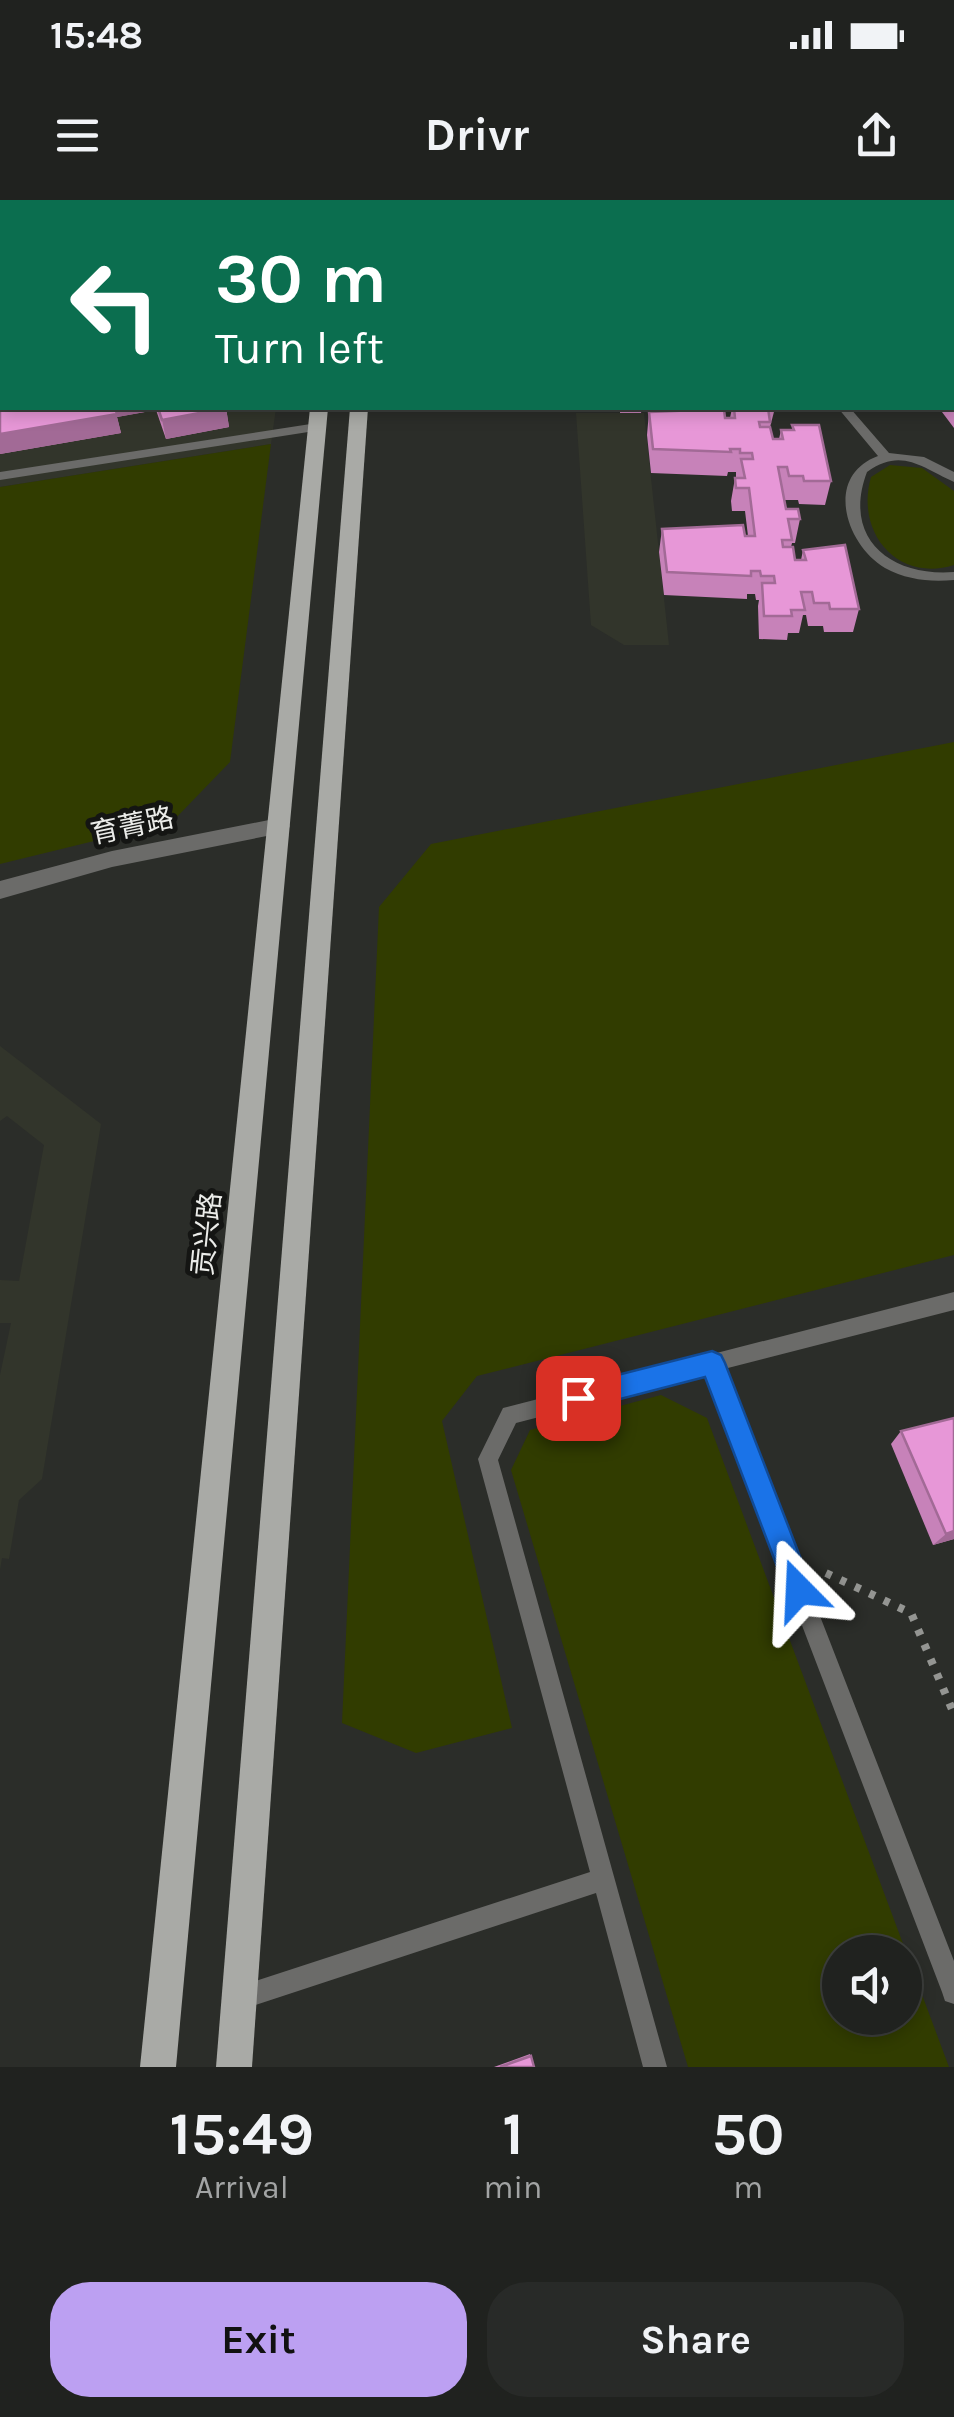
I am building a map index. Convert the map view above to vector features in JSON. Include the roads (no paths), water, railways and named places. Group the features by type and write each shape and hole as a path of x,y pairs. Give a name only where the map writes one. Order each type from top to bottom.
{"main road":[{"path":"234,2067 359,410"},
{"name":"贡兴路","path":"158,2067 318,417"}],"street":[{"name":"育菁路","path":"0,890 112,859 279,826"}],"lane":[{"path":"846,410 886,457"},
{"path":"0,476 318,417"},
{"path":"954,478 924,460 886,457 864,467 853,490 854,518 864,540 885,565 923,579 954,576"},
{"path":"656,2067 488,1459 510,1415 954,1301"},
{"path":"712,1363 954,1992"},
{"path":"240,1998 603,1879"}]}
